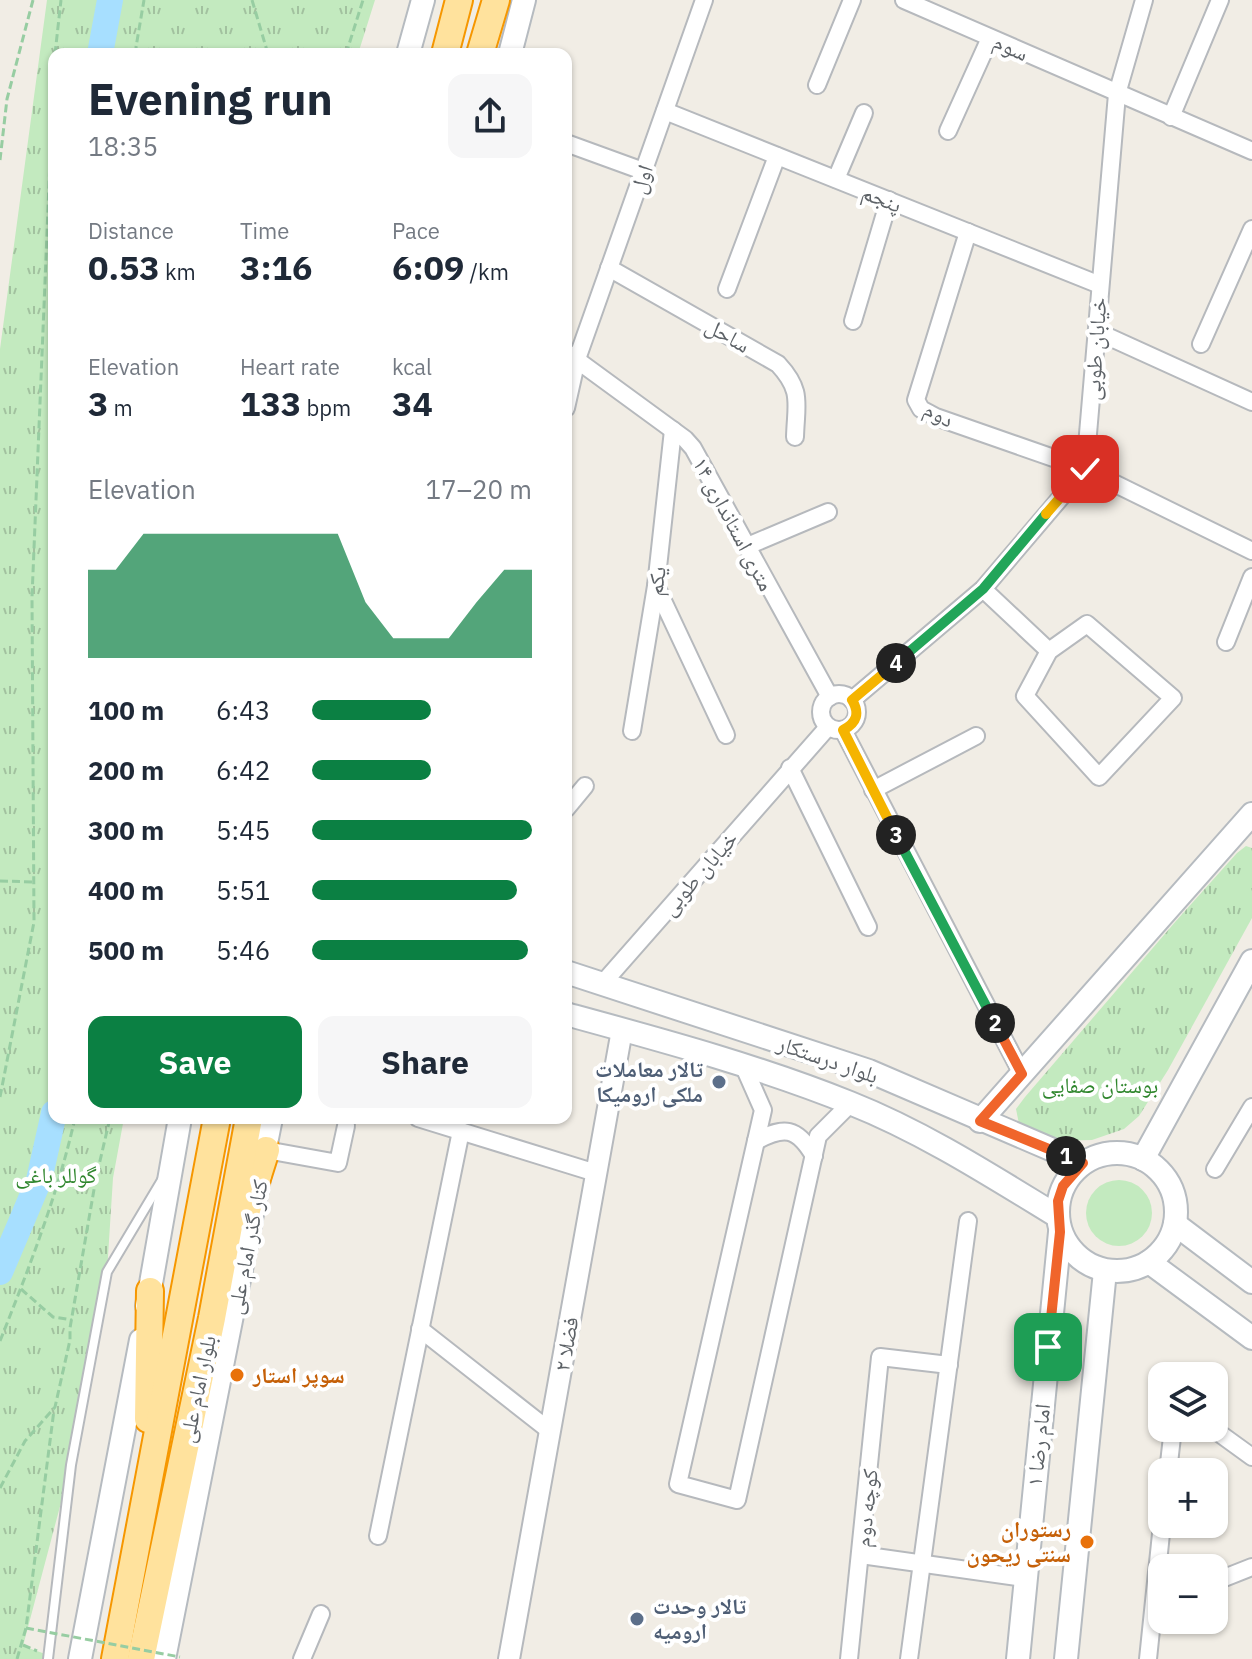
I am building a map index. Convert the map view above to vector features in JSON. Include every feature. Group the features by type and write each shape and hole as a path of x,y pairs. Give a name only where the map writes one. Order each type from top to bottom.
{"highway":[{"path":"447,48 459,0"},
{"path":"482,48 496,0"},
{"name":"بلوار امام علی","path":"115,1659 216,1124"},
{"name":"بلوار امام علی","path":"141,1659 212,1318 248,1124"},
{"path":"212,1318 266,1150"},
{"path":"147,1493 150,1291"}],"main road":[{"path":"410,48 423,0"},
{"path":"512,48 524,0"},
{"path":"980,1121 1251,818"},
{"path":"1143,1159 1252,961"},
{"name":"بلوار درستکار","path":"572,974 869,1071 1083,1163"},
{"name":"بلوار درستکار","path":"572,1016 744,1067 851,1103 954,1153 1059,1224"},
{"path":"80,1659 179,1124"},
{"name":"کنار گذر امام علی","path":"172,1658 270,1124"},
{"path":"1113,1153 1143,1159 1166,1179 1176,1208 1170,1239 1149,1262 1120,1272 1090,1266 1067,1245 1059,1224 1058,1201 1063,1186 1083,1163 1113,1153"},
{"name":"امام رضا ۱","path":"1018,1659 1059,1224"},
{"path":"1175,1224 1252,1282"},
{"path":"1149,1262 1252,1338"},
{"path":"1066,1659 1105,1271"}],"street":[{"name":"اول","path":"572,355 609,268 704,0"},
{"path":"817,85 852,0"},
{"name":"سوم","path":"904,0 1252,151"},
{"name":"خیابان طوبی","path":"1085,469 1117,94 1144,0"},
{"path":"1171,117 1220,0"},
{"path":"948,131 990,38"},
{"name":"پنجم","path":"665,111 1100,285"},
{"path":"836,179 864,113"},
{"path":"572,145 643,171"},
{"path":"727,289 777,156"},
{"path":"853,321 889,200"},
{"path":"1201,344 1252,229"},
{"name":"دوم","path":"968,232 916,400 921,409 936,417 1085,469"},
{"name":"ساحل","path":"609,268 778,364 792,379 796,395 795,437"},
{"path":"1098,332 1252,402"},
{"name":"۱۴ متری استانداری","path":"572,355 693,448 830,697"},
{"name":"یکم","path":"632,731 656,586 673,430"},
{"path":"852,700 983,589 1085,469 1252,551"},
{"path":"745,547 828,512"},
{"path":"1226,642 1252,577"},
{"path":"656,586 726,735"},
{"path":"983,589 1049,651"},
{"path":"1087,624 1173,698 1099,777 1025,696 1049,651 1087,624"},
{"path":"835,728 852,726 857,717 857,708 846,695 830,697 824,703 822,720 835,728 873,790 1022,1074"},
{"name":"خیابان طوبی","path":"603,983 790,768 835,728"},
{"path":"873,790 976,736"},
{"path":"790,768 868,927"},
{"path":"572,802 585,786"},
{"name":"فضلا ۲","path":"509,1659 622,1030"},
{"path":"744,1067 763,1110 678,1484 737,1500 818,1136 851,1103"},
{"path":"1215,1169 1252,1107"},
{"path":"438,1124 596,1173"},
{"path":"266,1150 338,1163 346,1126"},
{"path":"378,1536 461,1131"},
{"path":"756,1141 775,1131 790,1131 804,1140 814,1156"},
{"path":"909,1659 968,1221"},
{"path":"420,1329 550,1431"},
{"name":"کوچه دوم","path":"849,1659 880,1357 949,1365"},
{"path":"1228,1440 1252,1457"},
{"path":"861,1555 1024,1578"},
{"path":"1228,1576 1252,1567"},
{"path":"302,1659 321,1614"},
{"path":"1148,1659 1152,1634"}],"lane":[{"path":"48,1657 71,1465 107,1272 174,1159"}],"path":[{"path":"0,160 7,99 33,0"},
{"path":"56,48 61,0"},
{"path":"136,48 144,0"},
{"path":"252,0 266,48"},
{"path":"348,48 363,0"},
{"path":"0,1097 34,922 32,597 48,209"},
{"path":"0,881 35,882"},
{"path":"0,1341 66,1157 74,1124"},
{"path":"48,1657 23,1646 55,1407 109,1124"},
{"path":"21,1289 53,1317 72,1320"},
{"path":"0,1488 25,1441 55,1407"},
{"path":"26,1628 172,1658"},
{"path":"17,1659 26,1628"}],"green space":[{"name":"گوللر باغی","path":"47,0 375,0 360,48 48,48 48,1124 123,1124 113,1178 107,1272 71,1465 23,1646 48,1655 48,1659 0,1659 0,349"},
{"name":"بوستان صفایی","path":"1246,846 1252,848 1252,918 1139,1116 1124,1129 1092,1140 1050,1141 1019,1124 1016,1109 1025,1097 1176,921"},
{"path":"1119,1180 1132,1183 1142,1190 1149,1200 1152,1213 1149,1226 1142,1236 1132,1243 1119,1246 1106,1243 1096,1236 1089,1226 1086,1213 1089,1200 1096,1190 1106,1183"}],"waterway":[{"path":"101,48 110,0"},
{"path":"0,1272 39,1180 52,1124"}],"place":[{"name":"تالار معاملات ملکی ارومیکا","path":"719,1082"},
{"name":"سوپر استار","path":"237,1375"},
{"name":"رستوران سنتی ریحون","path":"1087,1542"},
{"name":"تالار وحدت ارومیه","path":"637,1619"}],"route":[{"path":"1048,1347 1060,1232 1058,1201 1063,1186 1083,1163 980,1121 1022,1074 843,730 852,726 857,717 857,708 852,700 983,589 1085,469"}]}
